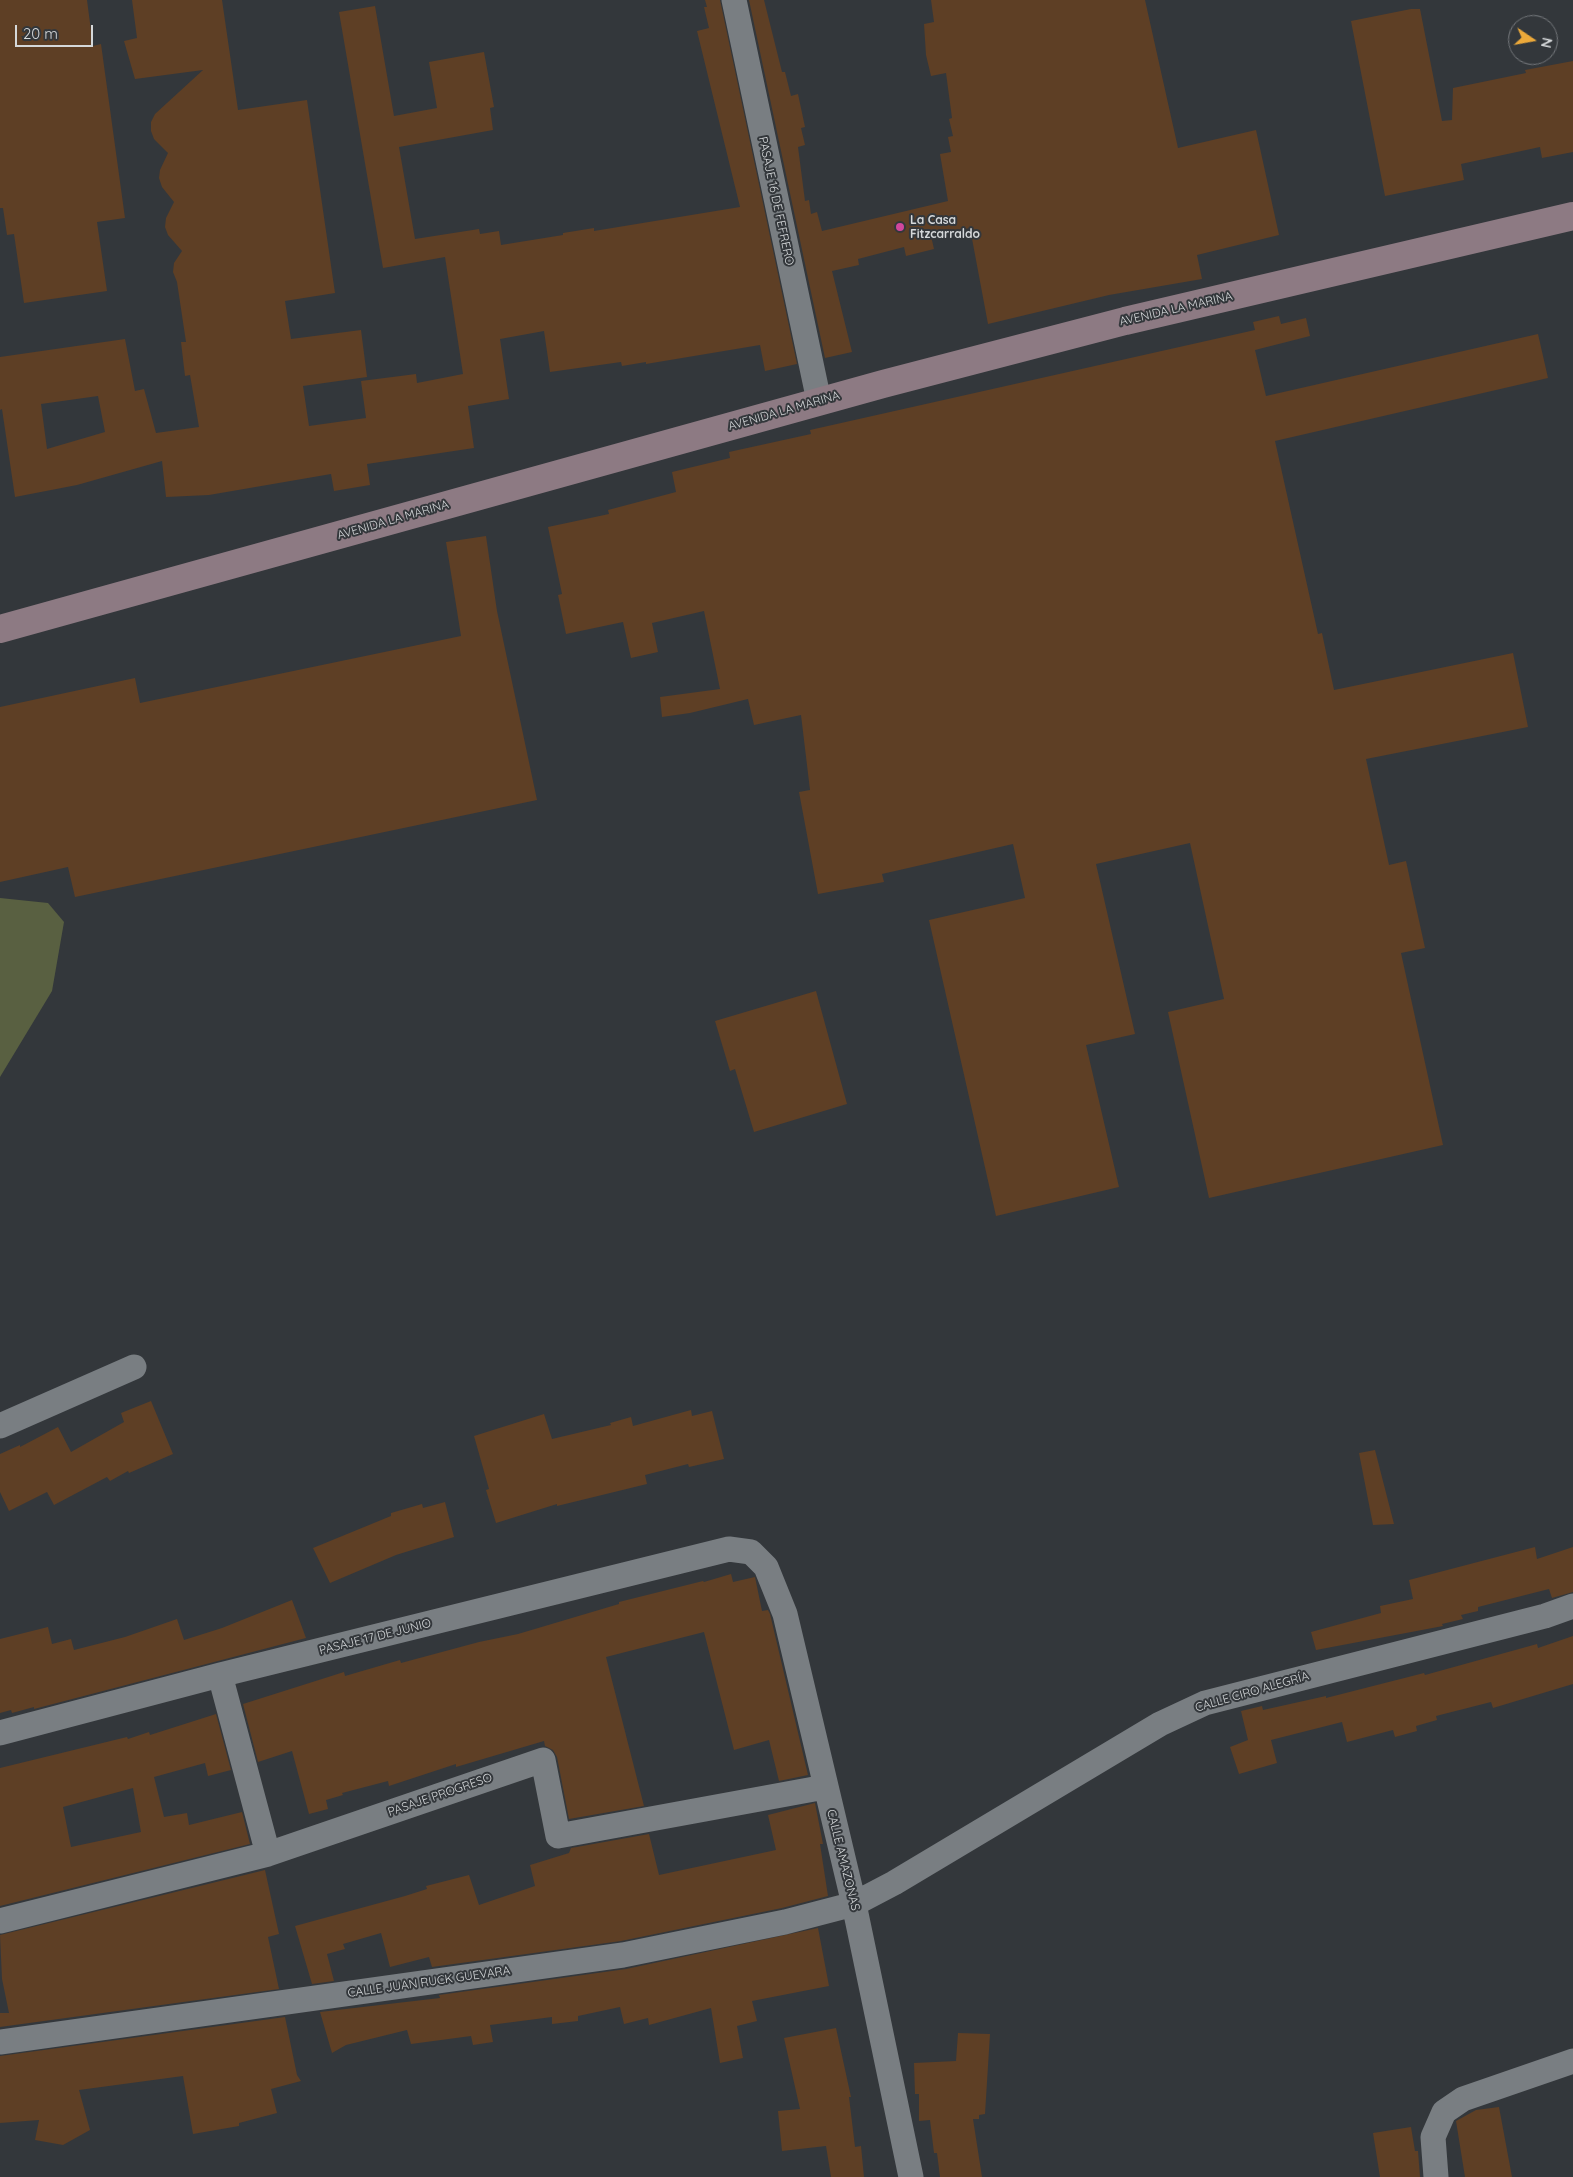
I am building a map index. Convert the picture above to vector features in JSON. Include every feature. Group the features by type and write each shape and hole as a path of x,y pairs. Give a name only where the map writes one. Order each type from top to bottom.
{"main road":[{"name":"AVENIDA LA MARINA","path":"0,629 819,401 1124,321 1573,216"}],"street":[{"name":"PASAJE 16 DE FEFRERO","path":"734,0 819,401"},
{"path":"0,1426 134,1367"},
{"name":"PASAJE 17 DE JUNIO","path":"0,1733 220,1675 729,1549 751,1552"},
{"name":"CALLE AMAZONAS","path":"751,1552 766,1566 785,1614 854,1904 911,2177"},
{"name":"CALLE CIRO ALEGRÍA","path":"854,1904 894,1883 1160,1724 1205,1703 1545,1616 1573,1606"},
{"path":"220,1675 268,1854"},
{"name":"PASAJE PROGRESO","path":"0,1921 268,1854 542,1760 558,1836 825,1787"},
{"name":"CALLE JUAN RUCK GUEVARA","path":"0,2042 623,1955 785,1922 854,1904"},
{"path":"1436,2177 1433,2137 1444,2112 1463,2099 1573,2061"}],"green space":[{"path":"0,898 48,903 64,922 52,991 0,1077"}],"building":[{"path":"0,0 87,0 93,46 101,44 125,218 97,222 107,291 24,303 14,234 7,235 3,208 0,208"},
{"path":"132,0 222,0 238,110 307,100 335,293 285,301 291,339 361,330 367,377 303,386 309,426 366,418 361,381 416,374 417,383 463,374 445,257 383,268 339,12 375,6 394,116 437,108 429,62 484,52 494,107 490,108 493,130 399,147 415,239 479,229 480,234 499,231 501,245 594,228 594,231 740,207 697,31 709,28 704,7 707,7 705,0 720,0 797,364 765,371 760,345 646,364 646,362 622,366 621,362 550,372 544,331 500,339 509,399 468,406 474,448 367,464 370,485 334,491 331,474 209,495 166,497 162,461 77,485 15,497 2,409 0,410 0,357 125,339 135,391 144,389 156,433 199,427 190,375 185,376 181,342 186,342 177,282 173,272 174,263 182,251 168,235 165,227 166,218 174,202 162,187 159,178 160,170 168,153 154,139 151,131 151,122 155,114 203,70 135,79 124,41 137,38","holes":["98,396 105,432 47,449 41,404"]},
{"path":"749,0 764,0 782,72 785,72 791,96 798,94 805,127 801,128 805,145 798,147 805,201 809,200 811,214 817,212 822,231 948,201 940,154 951,152 948,137 953,136 949,119 952,118 946,73 931,76 926,55 924,24 934,22 931,0 1145,0 1178,148 1256,130 1279,235 1197,255 1202,279 1109,295 988,324 970,228 931,236 934,249 906,256 904,247 858,259 859,265 832,271 852,352 825,358"},
{"path":"1411,9 1420,9 1442,121 1452,120 1453,88 1526,73 1525,70 1573,61 1573,152 1542,158 1540,147 1461,164 1464,180 1385,196 1351,21"},
{"path":"1279,316 1281,324 1306,318 1310,336 1255,350 1266,396 1538,334 1548,378 1275,441 1318,634 1322,633 1334,690 1513,653 1528,727 1366,759 1389,865 1406,861 1425,948 1401,953 1443,1145 1209,1198 1168,1012 1224,999 1190,843 1096,864 1135,1034 1086,1045 1119,1187 996,1216 929,920 1025,898 1013,844 882,874 884,882 818,894 799,792 810,790 801,715 754,725 748,699 690,713 662,717 660,697 720,689 704,611 652,623 658,652 631,658 623,622 566,634 558,595 562,594 548,527 609,514 608,510 676,492 672,472 730,458 729,452 811,434 810,430 1255,330 1253,322"},
{"path":"486,536 497,611 537,800 75,897 68,867 0,882 0,707 135,678 140,703 461,636 446,542"},
{"path":"816,991 847,1104 754,1132 735,1069 730,1071 715,1021"},
{"path":"151,1401 173,1454 129,1473 128,1471 110,1481 107,1477 54,1505 47,1492 9,1511 0,1492 0,1454 20,1445 20,1447 58,1427 71,1452 124,1422 121,1413"},
{"path":"691,1410 692,1416 712,1411 724,1459 689,1467 688,1464 645,1475 647,1484 557,1506 557,1504 496,1523 486,1490 489,1489 474,1436 544,1414 552,1439 611,1425 610,1423 631,1417 633,1426"},
{"path":"1375,1450 1394,1524 1373,1525 1359,1453"},
{"path":"445,1502 454,1537 396,1555 330,1583 313,1548 391,1516 391,1513 422,1504 423,1508"},
{"path":"1535,1547 1537,1559 1573,1547 1573,1592 1552,1598 1549,1589 1478,1607 1478,1611 1461,1615 1463,1619 1442,1624 1443,1626 1316,1650 1311,1632 1381,1613 1380,1606 1413,1599 1409,1580"},
{"path":"731,1574 733,1582 755,1577 762,1611 768,1610 770,1614 808,1775 779,1781 769,1740 734,1750 704,1632 606,1657 644,1806 569,1819 557,1757 553,1750 545,1746 544,1741 456,1767 456,1764 389,1786 388,1781 342,1793 343,1795 326,1800 328,1809 309,1814 292,1751 258,1762 243,1704 344,1672 345,1676 400,1660 401,1663 479,1642 518,1634 619,1604 619,1602"},
{"path":"292,1600 306,1638 34,1709 34,1707 12,1713 11,1710 0,1713 0,1639 48,1627 52,1644 71,1639 74,1650 125,1637 177,1619 184,1640 222,1628"},
{"path":"1573,1636 1573,1684 1493,1708 1491,1702 1436,1716 1437,1720 1416,1726 1417,1731 1395,1737 1393,1730 1347,1742 1342,1722 1271,1740 1277,1763 1239,1774 1230,1747 1248,1740 1241,1711 1262,1706 1263,1710 1326,1696 1326,1698 1424,1673 1425,1675 1537,1644 1538,1648"},
{"path":"216,1714 231,1770 208,1776 205,1763 154,1777 164,1817 187,1813 189,1825 242,1812 250,1844 0,1906 0,1768 127,1737 128,1739 149,1732 150,1735","holes":["133,1788 141,1832 71,1847 63,1807"]},
{"path":"815,1803 823,1844 820,1844 828,1896 782,1908 621,1941 432,1967 429,1957 390,1967 381,1933 343,1944 345,1949 327,1954 334,1981 312,1984 295,1926 405,1896 427,1889 426,1886 469,1875 479,1905 535,1886 530,1865 569,1853 571,1848 649,1834 659,1875 776,1850 768,1815"},
{"path":"265,1870 279,1934 268,1937 279,1989 0,2027 0,2013 9,2013 2,1979 0,1935"},
{"path":"818,1928 829,1986 752,2001 757,2021 737,2026 743,2058 720,2063 711,2008 649,2025 648,2018 624,2024 620,2007 578,2016 578,2021 552,2024 552,2017 490,2025 493,2042 473,2045 471,2036 411,2044 407,2030 346,2045 332,2053 320,2012 440,1998 439,1995 626,1969"},
{"path":"285,2017 297,2075 301,2081 271,2089 277,2113 239,2123 239,2126 193,2134 183,2076 79,2090 90,2130 63,2145 35,2140 39,2120 0,2123 0,2056"},
{"path":"836,2028 851,2097 849,2097 855,2147 861,2146 864,2177 831,2177 826,2146 782,2151 778,2111 800,2109 784,2038"},
{"path":"958,2033 990,2034 985,2114 979,2115 979,2119 973,2119 982,2177 940,2177 937,2153 934,2153 930,2120 919,2121 919,2094 915,2094 914,2063 956,2061"},
{"path":"1499,2107 1512,2177 1465,2177 1456,2121 1476,2110"},
{"path":"1411,2127 1415,2151 1418,2151 1420,2177 1380,2177 1373,2133"}],"place":[{"name":"La Casa Fitzcarraldo","path":"900,227"}]}
